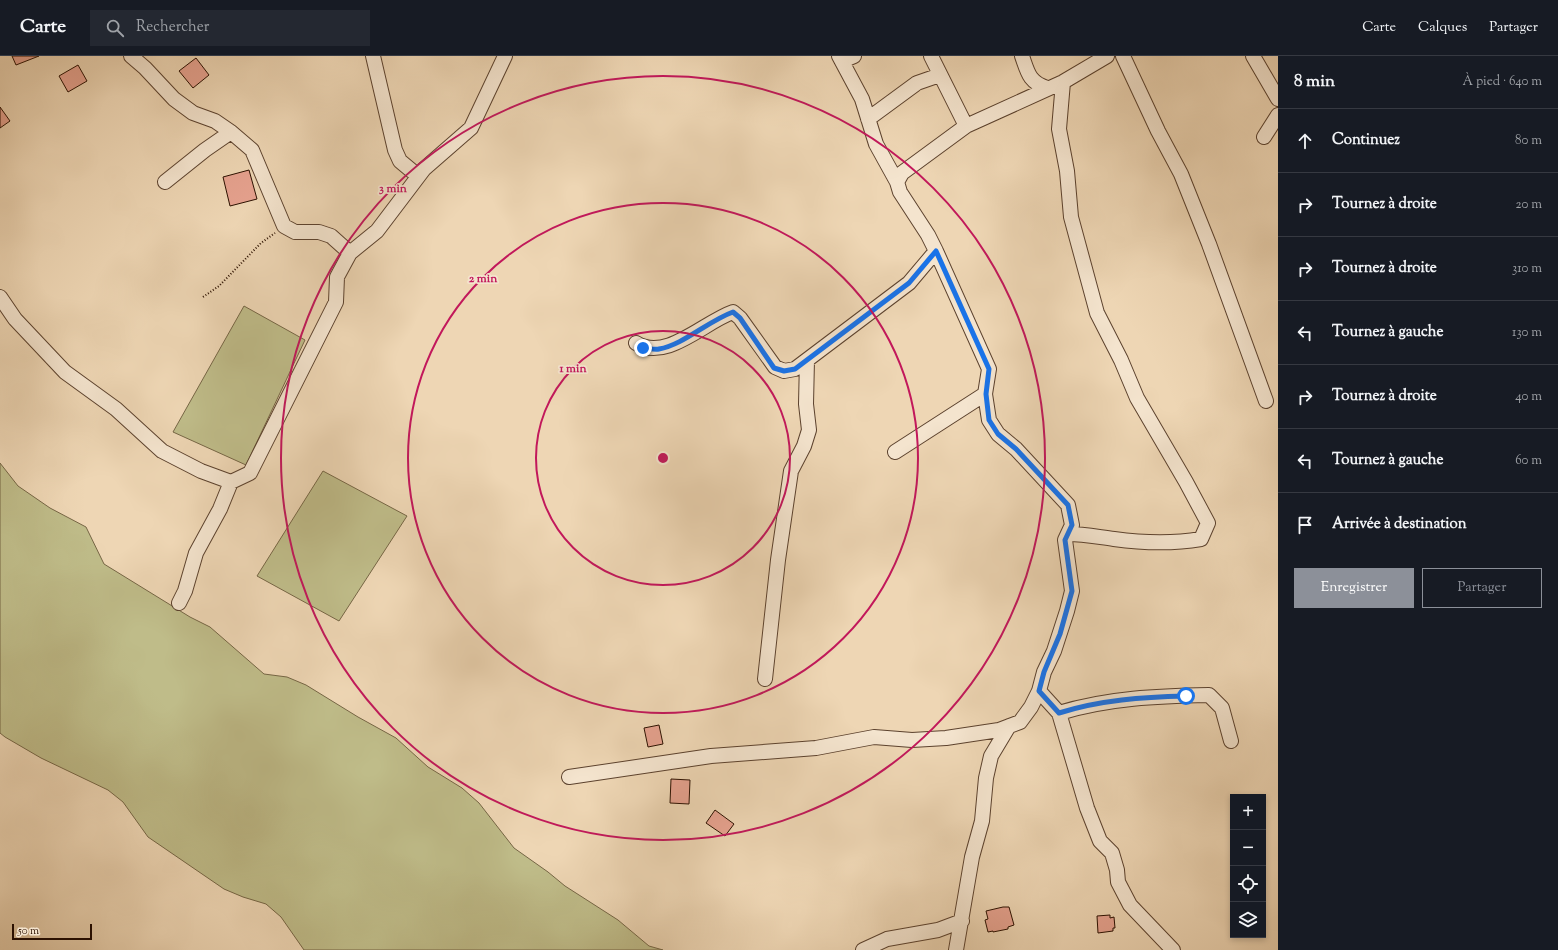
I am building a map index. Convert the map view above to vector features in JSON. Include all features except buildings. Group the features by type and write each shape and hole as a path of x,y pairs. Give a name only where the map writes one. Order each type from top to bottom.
{"street":[{"path":"131,56 145,68 174,99 193,113 215,121 231,132 252,150 284,226 295,232 319,232 331,236 350,253"},
{"path":"373,56 395,150 400,161 418,176 471,128 505,56"},
{"path":"931,56 966,126"},
{"path":"1022,56 1029,75 1036,85 1047,88"},
{"path":"897,182 902,173 966,126 1063,82 1107,56"},
{"path":"1123,56 1180,174 1209,244 1266,401"},
{"path":"1253,56 1278,99"},
{"path":"569,778 711,756 816,748 874,737 912,740 946,738 999,730 1020,722 1031,707 1039,691 1044,672 1060,634 1072,591 1065,540 1072,525 1068,505 1016,449 998,434 989,420 986,394 989,369 928,235 900,192 897,182 876,144 862,99 845,58"},
{"path":"868,119 917,83 940,75"},
{"path":"1063,82 1059,129 1067,171 1071,218 1097,313 1138,398 1208,523 1201,539 1182,542 1155,542 1114,539 1083,534 1068,534"},
{"path":"1264,137 1278,115"},
{"path":"165,182 205,150 231,132"},
{"path":"179,603 185,591 196,553 220,509 231,482 250,473 336,302 337,277 350,253 377,231 424,169"},
{"path":"636,343 643,348 658,349 672,345 723,316 733,312 740,318 774,368 784,371 795,369 909,283 936,251"},
{"path":"0,297 15,320 65,372 116,409 162,452 201,471 231,482"},
{"path":"765,679 778,560 791,471 804,446 809,430 806,404 807,360"},
{"path":"895,452 986,394"},
{"path":"1039,691 1059,713 1087,808 1100,841 1112,853 1117,870 1118,882 1130,905 1173,950"},
{"path":"1059,713 1083,705 1110,700 1209,695 1222,708 1231,741"},
{"path":"956,950 972,857 982,821 986,778 991,756 1009,726"},
{"path":"863,950 888,939 938,930 962,921"}],"path":[{"path":"203,297 219,286 261,243 284,226"}],"shaded area":[{"path":"244,306 305,340 246,465 173,432"},
{"path":"0,463 18,486 50,508 86,527 104,564 190,617 210,627 264,674 287,677 306,685 396,738 428,767 462,788 479,803 514,848 565,886 618,920 649,946 663,950 304,950 281,917 266,904 224,889 148,837 123,802 108,790 41,758 5,737 0,733"},
{"path":"323,471 407,516 339,621 257,576"}],"route":[{"path":"643,348 658,349 672,345 723,316 733,312 740,318 774,368 784,371 795,369 909,283 916,277 936,251 989,369 986,394 989,420 998,434 1016,449 1068,505 1072,525 1065,540 1072,591 1060,634 1044,672 1039,691 1059,713 1083,705 1110,700 1186,696"}]}
